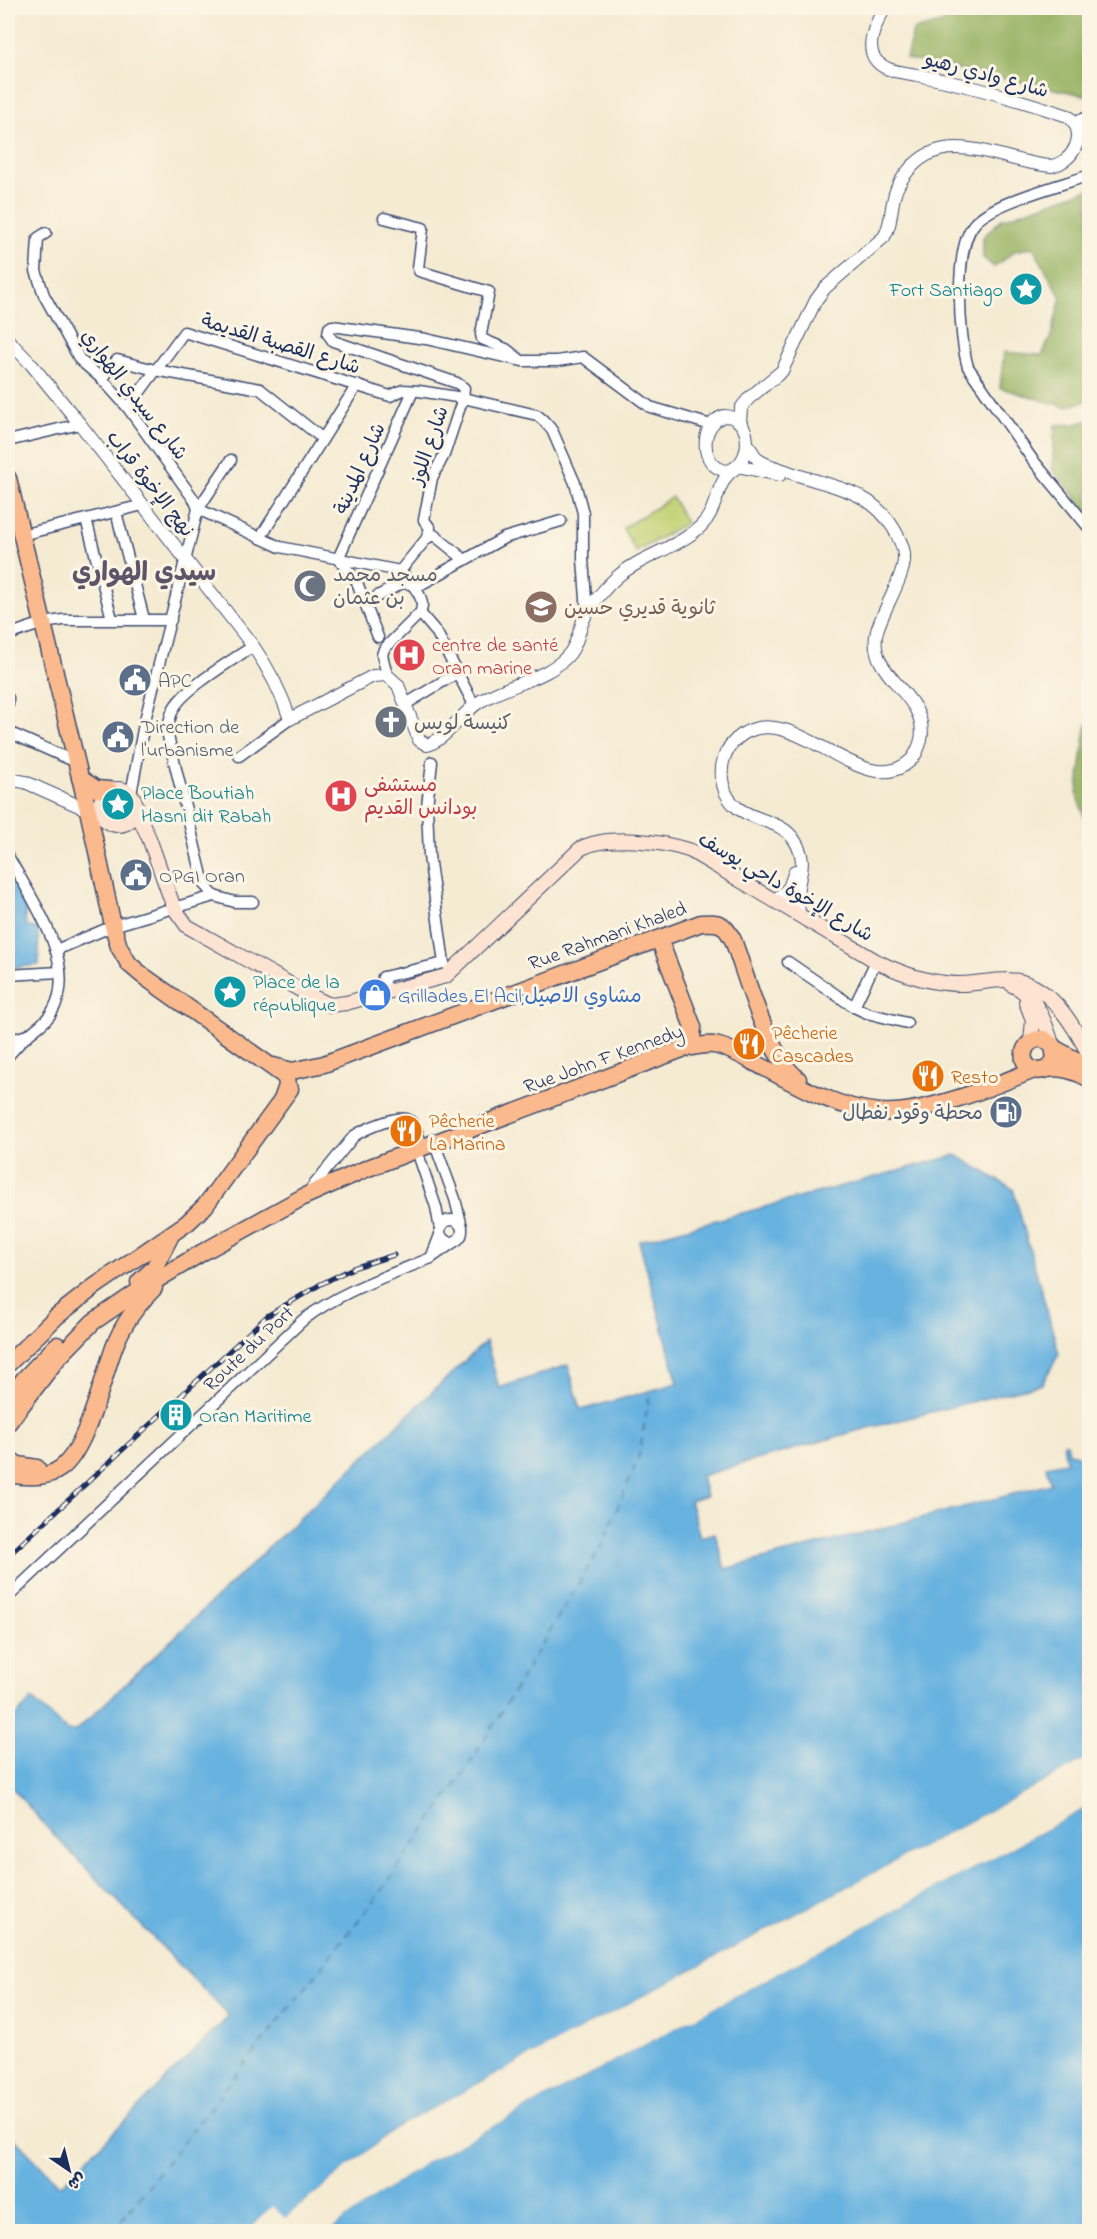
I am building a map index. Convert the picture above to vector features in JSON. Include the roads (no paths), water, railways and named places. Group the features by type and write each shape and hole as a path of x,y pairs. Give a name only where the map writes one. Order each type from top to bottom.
{"main road":[{"path":"8,478 78,770 94,813 113,926 119,947 129,964 273,1066 287,1079 288,1084 283,1097"},
{"path":"78,770 96,789 105,794"},
{"path":"94,813 105,794 120,788 130,794 136,804 134,816 125,824"},
{"name":"شارع الإخوة داحي يوسف","path":"136,810 149,838 174,908 187,926 330,1005 436,980 453,972 580,849 600,840 621,840 682,848 701,855 876,961 900,972 938,982 960,984 1015,980 1027,984 1047,996 1065,1016 1089,1057"},
{"path":"94,813 109,823 125,824 149,838"},
{"name":"Rue Rahmani Khaled","path":"324,1064 701,923 717,922 726,927 733,940 769,1036 785,1067 816,1093"},
{"path":"659,939 693,1028 692,1040 682,1048"},
{"path":"995,981 1020,995 1029,1007 1033,1020 1031,1041 1025,1048 1035,1065"},
{"name":"شارع الإخوة داحي يوسف","path":"995,981 1020,988 1029,996 1042,1017 1053,1046"},
{"path":"754,1062 768,1054 769,1036"},
{"path":"1031,1041 1040,1039 1053,1046 1076,1060 1089,1074"},
{"name":"Rue John F Kennedy","path":"203,1252 306,1196 424,1146 682,1048 715,1046 844,1105 865,1110 898,1112 986,1088 1035,1065"},
{"path":"1035,1065 1055,1059 1053,1046"},
{"path":"273,1066 292,1071 324,1064"},
{"path":"8,1364 57,1316 94,1287 172,1234 205,1206 283,1097 304,1074 324,1064"},
{"path":"1035,1065 1072,1071 1089,1079"},
{"path":"8,1402 39,1362 73,1330 154,1268 172,1234"},
{"path":"8,1423 57,1359 93,1322 203,1252"},
{"path":"8,1474 35,1476 54,1472 67,1462 84,1432 115,1344 126,1322 141,1300 165,1278 203,1252"},
{"path":"8,1458 18,1465 41,1468 59,1461 77,1448"}],"street":[{"name":"شارع وادي رهيو","path":"885,8 876,26 872,53 880,65 886,69 951,81 1068,116 1074,121"},
{"path":"740,423 743,404 779,375 825,288 884,237 888,229 894,192 903,177 916,164 939,151 965,147 1046,165 1056,165 1068,158 1077,145 1078,131 1074,121 1089,117"},
{"path":"1089,175 998,207 974,223 964,248 959,304 963,351 968,368 1032,459 1089,529"},
{"path":"384,218 423,228 419,271 486,289 489,292 482,339 506,349 522,361"},
{"name":"شارع سيدي الهواري","path":"46,233 39,238 36,271 44,295 80,360 102,379 128,408 195,501 198,509"},
{"path":"239,756 290,719 373,676 387,675 396,681 420,740 427,745 433,743 474,705 551,669 565,659 575,646 587,612 619,575 641,560 690,534 707,520 714,509 722,482 727,473 744,457 747,443 746,434 740,423 729,416 715,421 650,408 583,357 557,361 522,361 426,339 332,326 329,328 328,334 333,341 457,382 464,388 463,398"},
{"name":"شارع القصبة القديمة","path":"128,408 184,332 390,396 403,390 413,391 463,398 537,415 552,430 575,483 583,513 583,559 587,612"},
{"name":"نهج الإخوة قراب","path":"8,340 31,364 80,424 253,646 273,676 290,719"},
{"path":"714,509 716,482 714,465 707,455 705,443 715,421 731,405 774,373 793,349"},
{"path":"102,379 117,360 155,370 260,389 323,439"},
{"path":"260,538 357,385"},
{"name":"شارع المدينة","path":"338,559 413,391"},
{"name":"شارع اللوز","path":"427,538 430,528 424,520 432,478 444,455 463,398"},
{"path":"8,441 80,424"},
{"path":"747,443 759,460 805,479 857,493 873,504 888,520 900,540 904,559 877,632 876,647 883,668 916,706 922,730 919,746 911,760 899,768 885,772 864,768 779,728 754,729 746,732 733,742 724,757 721,774 728,798 747,815 786,831 800,853 803,866 797,897 800,916"},
{"path":"130,794 144,724 198,509 231,460"},
{"path":"714,465 727,471 736,467 805,479"},
{"path":"21,534 143,505"},
{"path":"198,509 280,547 400,571 413,585 422,608 474,705"},
{"path":"116,512 144,619"},
{"path":"86,519 112,619"},
{"path":"365,603 402,584 420,585 504,538 561,521"},
{"path":"400,571 427,538 435,535 465,560"},
{"path":"338,559 356,580 378,637"},
{"path":"387,675 382,655 384,649 422,608"},
{"path":"8,635 43,623 63,620 171,620"},
{"path":"214,896 204,884 191,838 168,736 168,724 174,707 186,694 253,646"},
{"path":"406,704 457,673"},
{"path":"8,698 8,705"},
{"path":"8,732 78,770"},
{"path":"387,993 383,977 444,963 429,856 427,806 432,762"},
{"path":"8,779 25,782 94,813"},
{"path":"774,901 791,884 800,853"},
{"path":"8,856 45,925 56,950 60,972 60,993 46,1021 28,1035 8,1056"},
{"path":"56,950 113,926 214,896 235,902 253,902"},
{"path":"854,1007 876,961"},
{"path":"788,962 854,1007 867,1013 907,1023"},
{"path":"8,975 60,972"},
{"path":"8,1041 28,1035"},
{"path":"306,1196 354,1136 400,1117 409,1119 455,1199 462,1233 454,1242 449,1242 440,1232 424,1146"},
{"path":"431,1258 442,1224 453,1220 462,1227"},
{"name":"Route du Port","path":"8,1596 303,1320 351,1290 431,1258 454,1242"}],"water":[{"path":"8,863 27,901 25,917 27,927 38,928 39,965 8,968"},
{"path":"956,1155 1013,1189 1059,1354 1042,1384 853,1432 701,1476 706,1496 690,1501 700,1537 715,1533 725,1569 1051,1484 1046,1466 1066,1462 1063,1443 1067,1443 1069,1452 1089,1460 1089,1758 396,2128 284,2219 272,2207 253,2225 259,2231 8,2231 8,2132 60,2186 229,2016 50,1831 8,1783 8,1724 32,1699 67,1731 76,1731 486,1341 499,1388 568,1365 581,1410 678,1383 639,1241"},
{"path":"1089,1806 1089,2231 331,2232 341,2222 426,2162"}],"railway":[{"path":"8,1556 267,1316 353,1268 394,1255"}],"place":[{"name":"Fort Santiago","path":"1026,289"},
{"name":"مسجد محمد بن عثمان","path":"310,586"},
{"name":"ثانوية قديري حسين","path":"541,607"},
{"name":"centre de santé Oran marine","path":"409,655"},
{"name":"APC","path":"135,680"},
{"name":"كنيسة لويس","path":"391,722"},
{"name":"Direction de l'urbanisme","path":"118,737"},
{"name":"مستشفى بودانس القديم","path":"341,796"},
{"name":"Place Boutiah Hasni dit Rabah","path":"118,804"},
{"name":"OPGI Oran","path":"136,875"},
{"name":"Place de la république","path":"230,992"},
{"name":"Grillades El Acil;مشاوي الاصيل","path":"375,995"},
{"name":"Pêcherie Cascades","path":"749,1044"},
{"name":"Resto","path":"928,1076"},
{"name":"محطة وقود نفطال","path":"1006,1112"},
{"name":"Pêcherie La Marina","path":"406,1131"},
{"name":"Oran Maritime","path":"176,1415"}],"district":[{"name":"سيدي الهواري","path":"144,571"}]}
